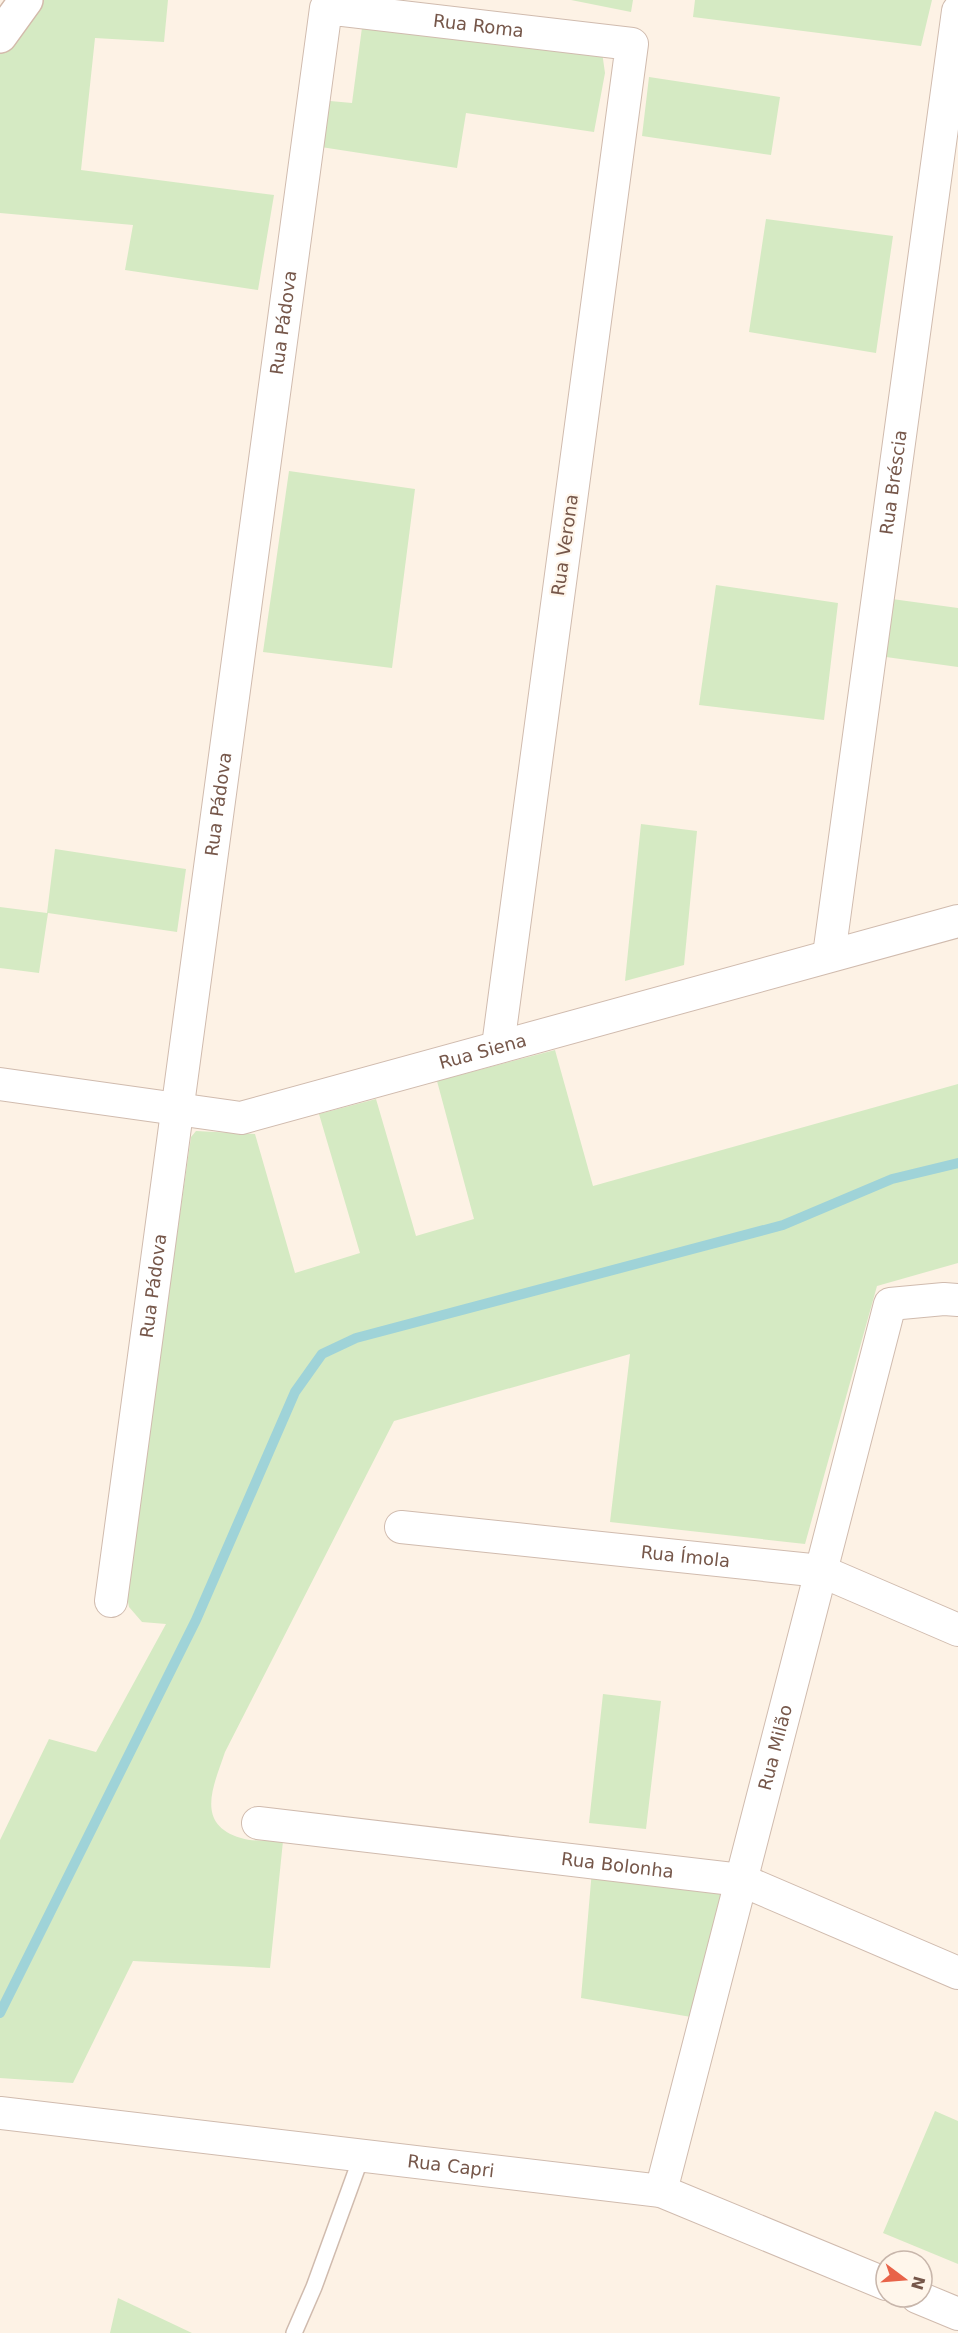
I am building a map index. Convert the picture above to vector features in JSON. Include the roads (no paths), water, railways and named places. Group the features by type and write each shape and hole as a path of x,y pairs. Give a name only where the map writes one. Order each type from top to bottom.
{"main road":[{"path":"0,36 26,0"}],"street":[{"name":"Rua Roma","path":"326,8 632,45"},
{"name":"Rua Pádova","path":"111,1601 326,8"},
{"name":"Rua Bréscia","path":"829,955 958,11"},
{"name":"Rua Verona","path":"498,1046 632,45"},
{"name":"Rua Siena","path":"0,1084 241,1118 958,921"},
{"name":"Rua Milão","path":"661,2191 890,1304 944,1299 958,1300"},
{"name":"Rua Ímola","path":"401,1527 821,1571 958,1630"},
{"name":"Rua Bolonha","path":"258,1823 741,1880 958,1973"},
{"name":"Rua Capri","path":"0,2113 661,2191 874,2279"},
{"path":"934,2304 958,2314"}],"lane":[{"path":"294,2333 314,2288 362,2155"}],"waterway":[{"path":"0,2013 196,1620 295,1392 322,1354 356,1338 783,1225 892,1179 958,1163"}]}
